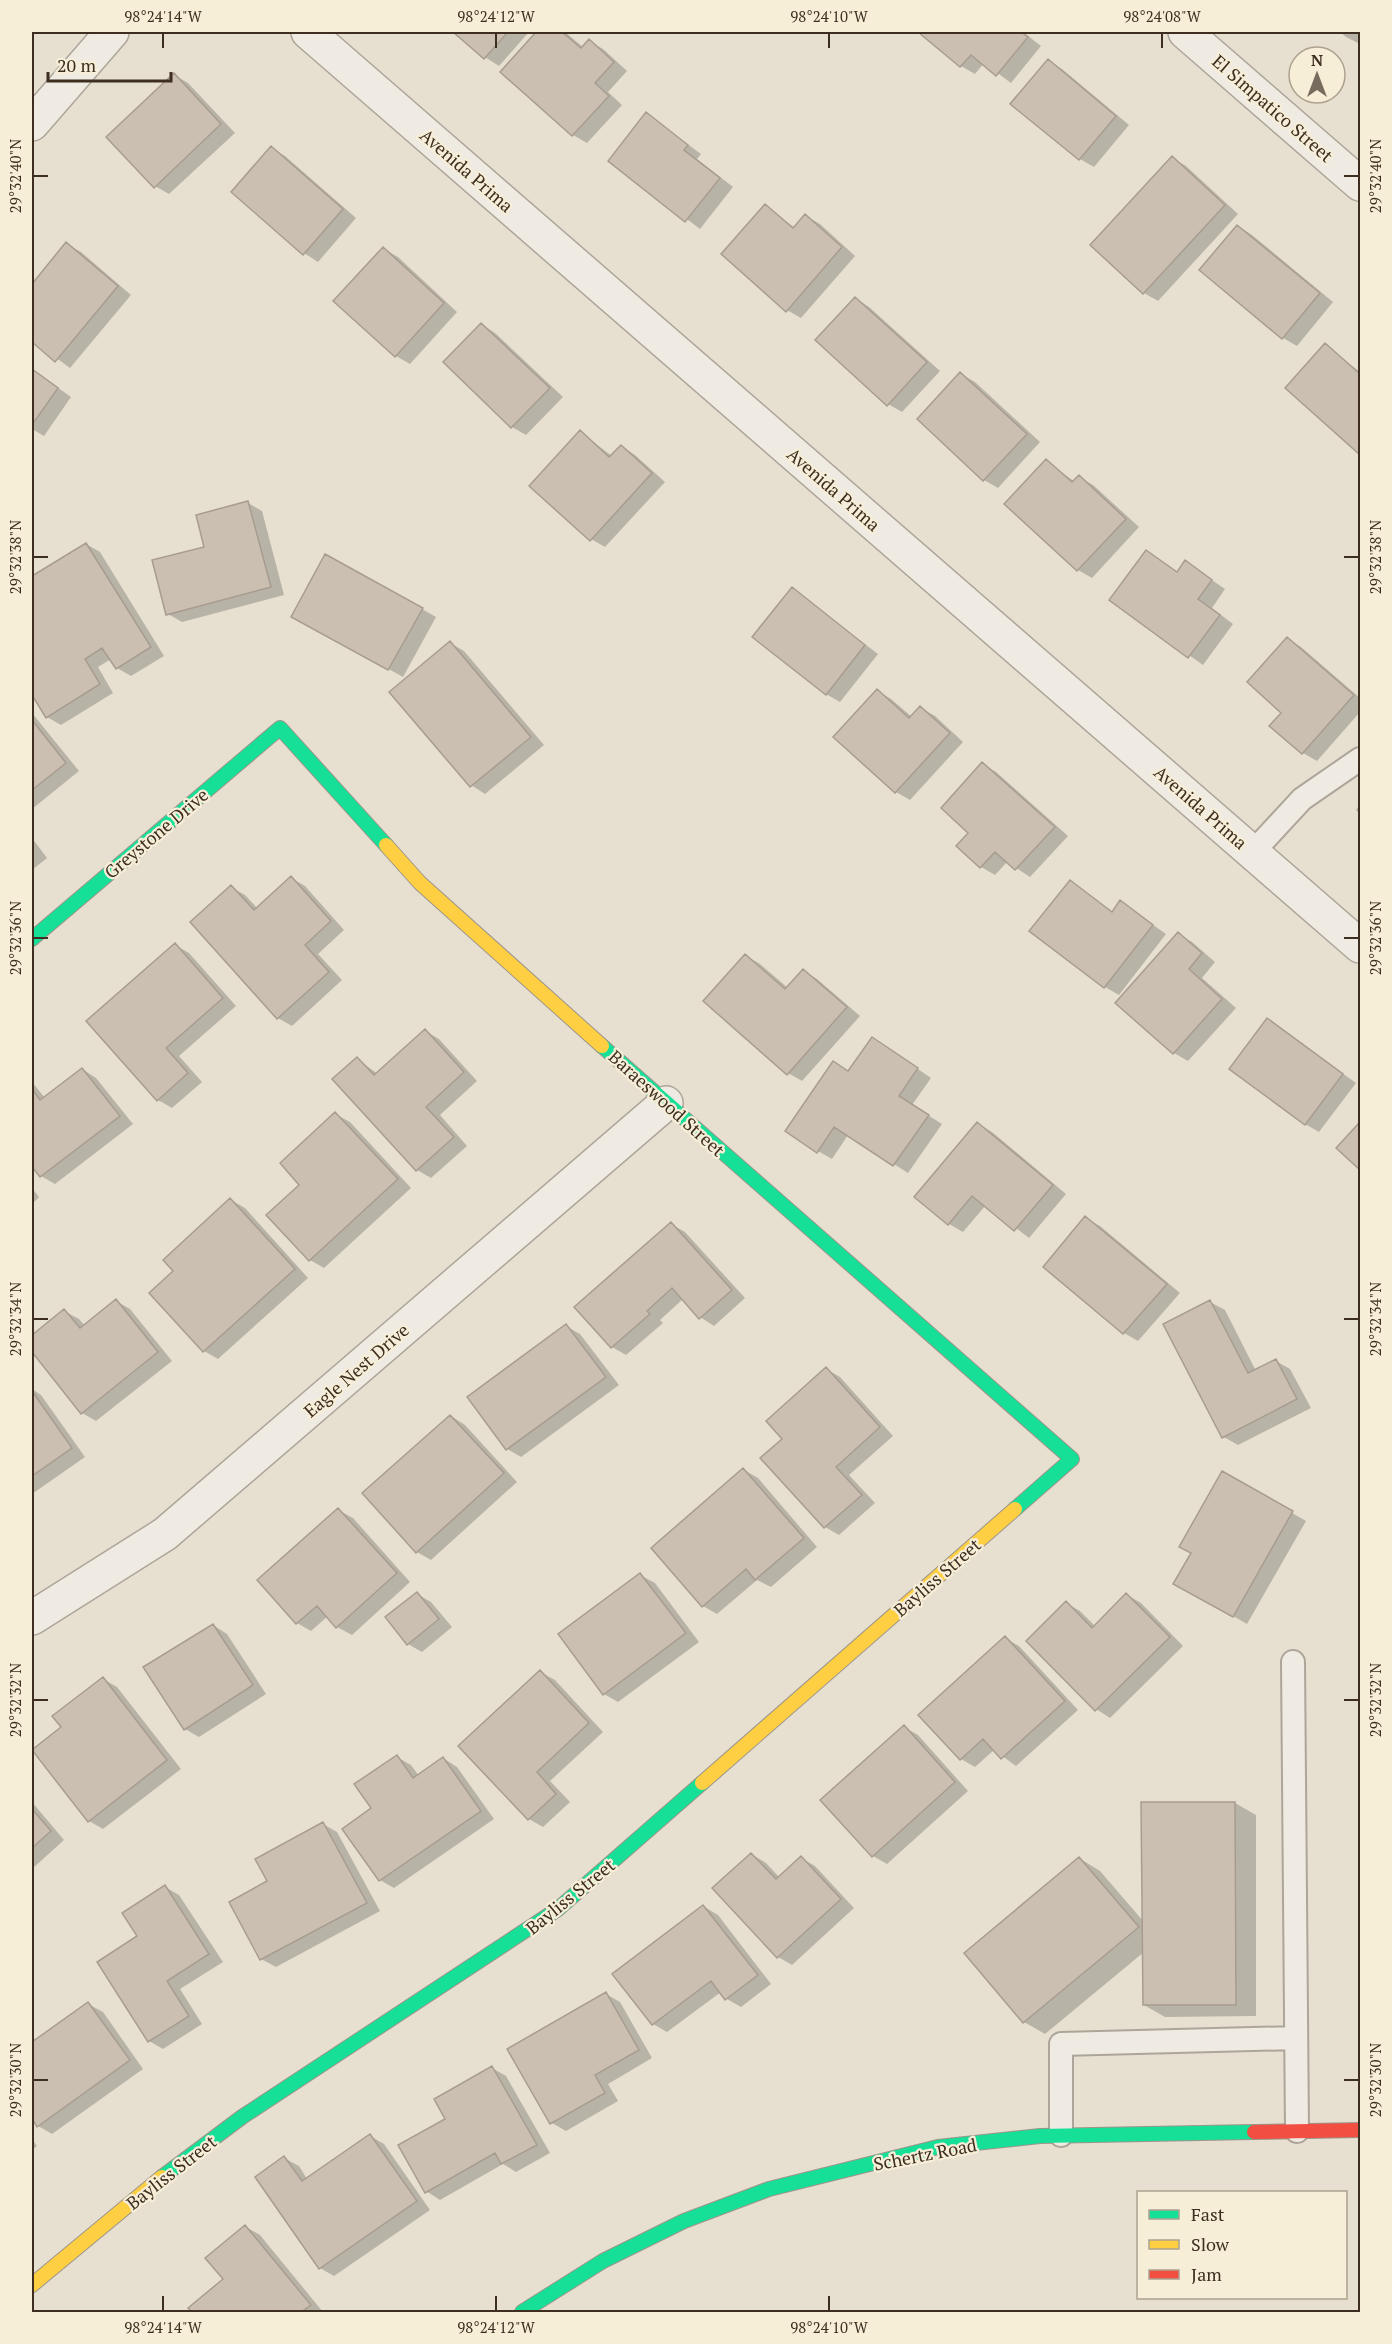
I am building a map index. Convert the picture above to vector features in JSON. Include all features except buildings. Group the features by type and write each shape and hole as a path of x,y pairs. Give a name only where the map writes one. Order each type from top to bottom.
{"street":[{"path":"32,124 112,32"},
{"name":"Avenida Prima","path":"308,32 1360,946"},
{"name":"El Simpatico Street","path":"1185,32 1360,184"},
{"name":"Greystone Drive","path":"32,939 280,728"},
{"name":"Baraeswood Street","path":"280,728 420,883 666,1103 1072,1459"},
{"name":"Eagle Nest Drive","path":"32,1618 165,1534 666,1103"},
{"name":"Bayliss Street","path":"32,2286 146,2190 272,2096 490,1958 558,1909 1072,1459"},
{"name":"Schertz Road","path":"522,2313 613,2256 684,2221 769,2189 938,2147 1061,2135 1360,2130"}],"lane":[{"path":"1253,852 1302,799 1360,759"},
{"path":"1293,1662 1297,2131"},
{"path":"1061,2135 1061,2044 1296,2038"}],"traffic: fast":[{"path":"32,939 280,728 386,845"},
{"path":"602,1046 1072,1459 1015,1509"},
{"path":"162,2177 242,2117 558,1909 702,1783"},
{"path":"522,2312 603,2261 684,2221 769,2189 938,2147 1040,2136 1254,2132"}],"traffic: slow":[{"path":"386,845 420,883 602,1046"},
{"path":"702,1783 1015,1509"},
{"path":"32,2285 162,2177"}],"traffic: jam":[{"path":"1254,2132 1360,2130"}]}
